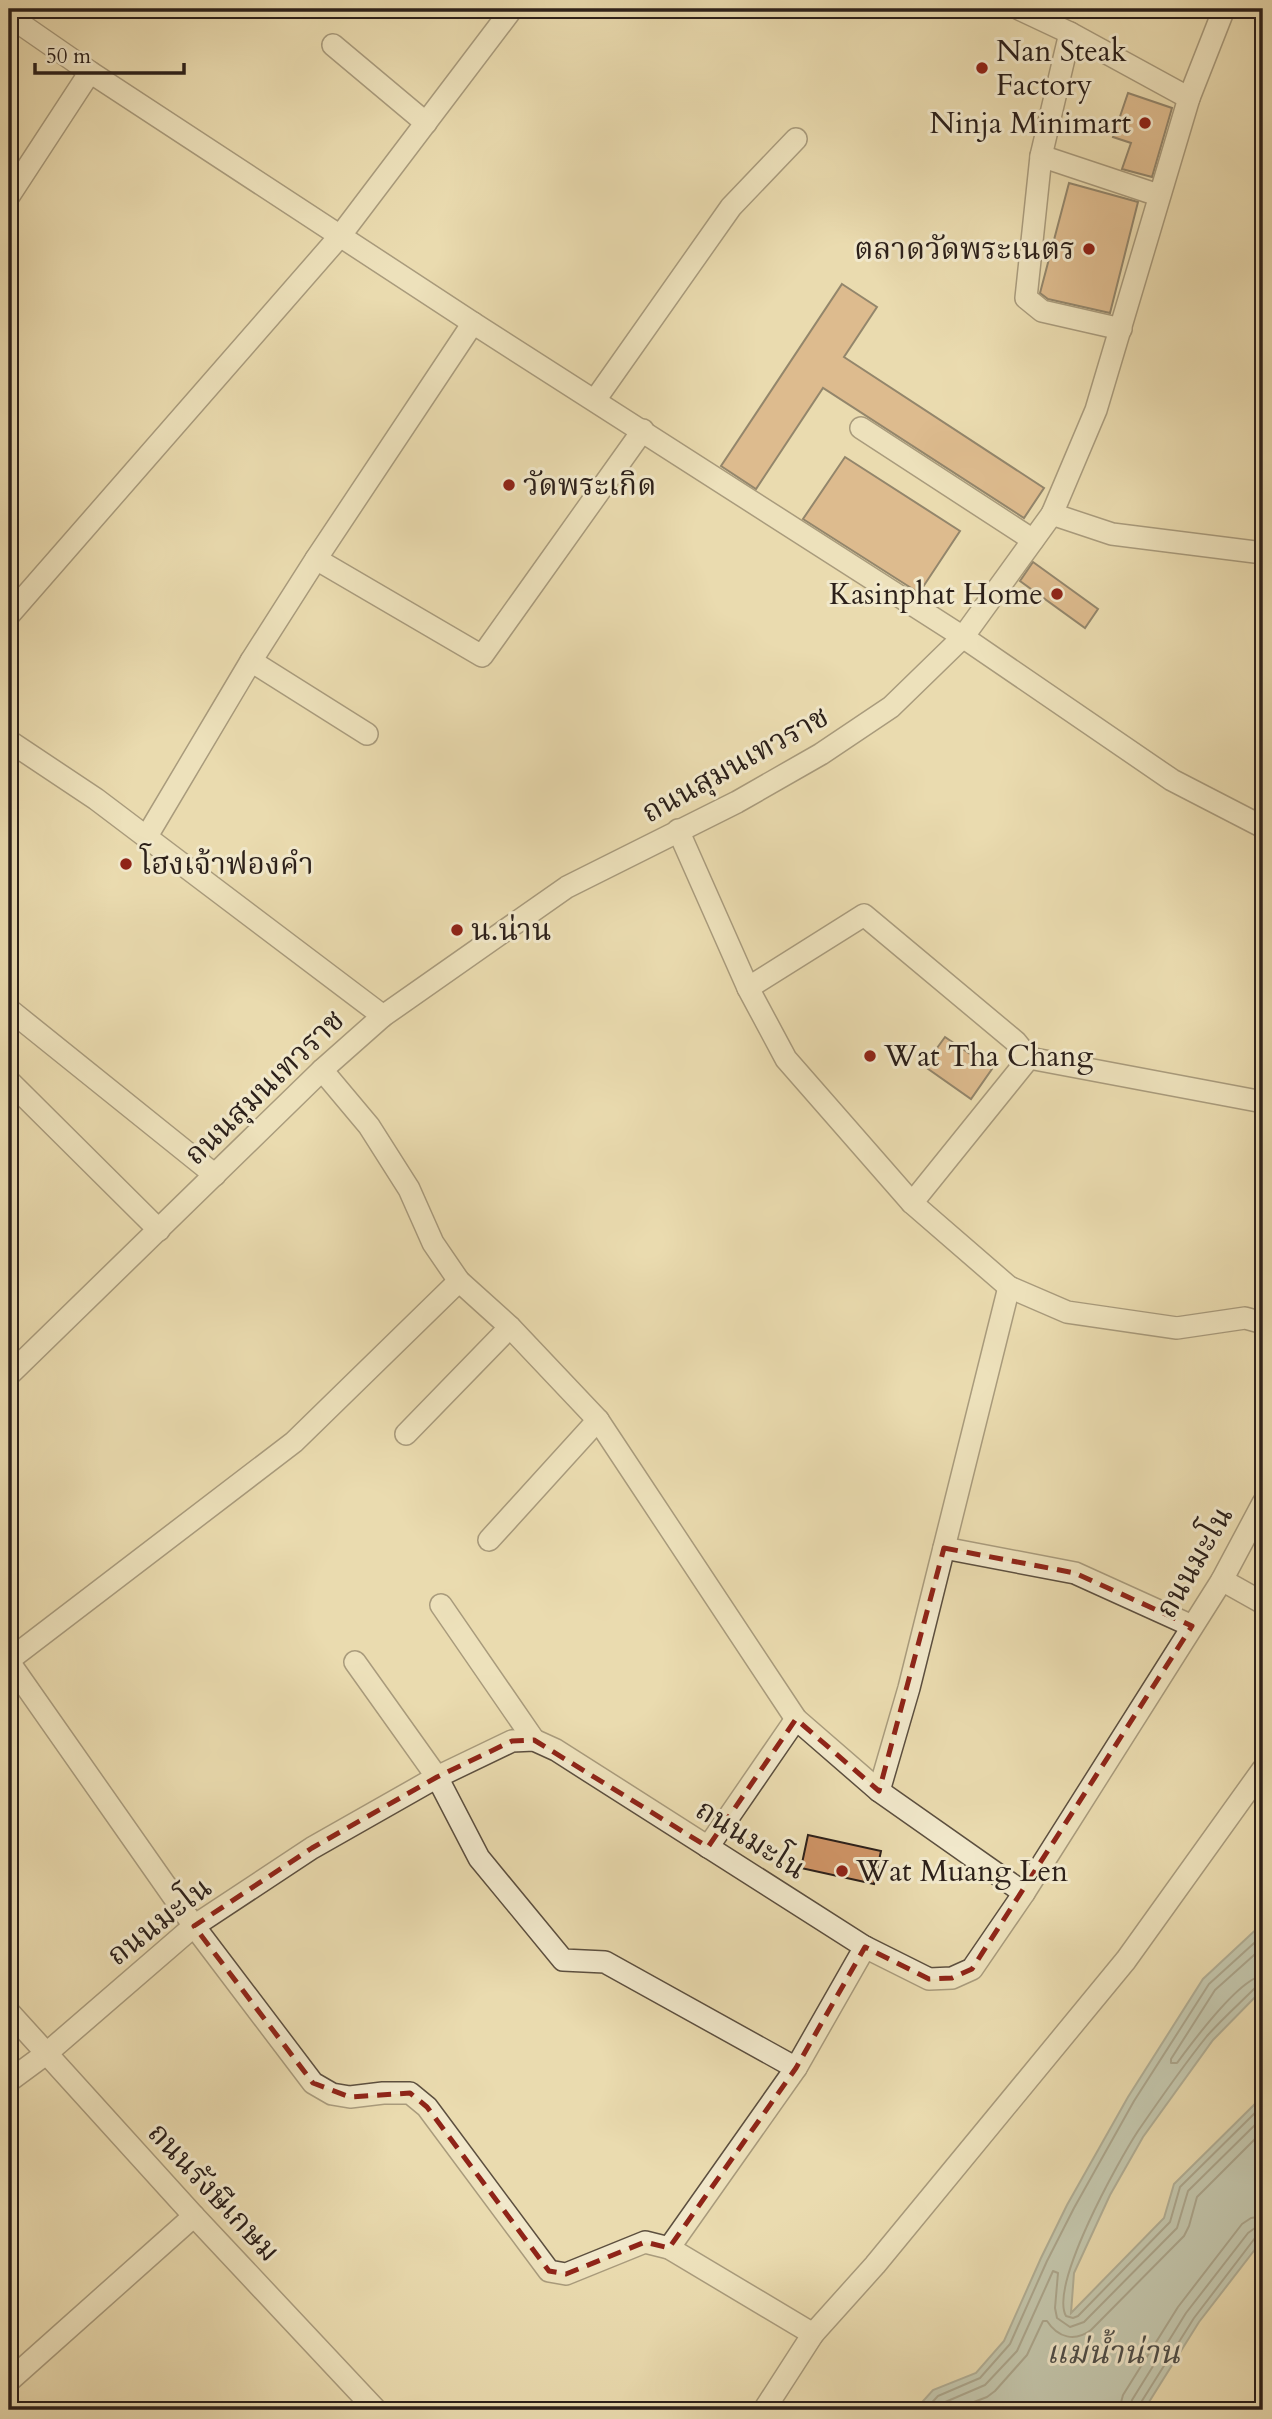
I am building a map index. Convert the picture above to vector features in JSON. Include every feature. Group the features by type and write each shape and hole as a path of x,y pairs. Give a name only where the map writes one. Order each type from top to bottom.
{"street":[{"path":"9,615 340,236 512,9"},
{"path":"1019,9 1070,33 1189,98"},
{"name":"ถนนสุมนเทวราช","path":"9,1375 322,1070 383,1016 567,887 737,802 809,761 891,707 963,637 1052,513 1096,410 1158,195 1189,98 1224,9"},
{"path":"15,15 90,72 473,323 963,637 1172,780 1263,827"},
{"path":"1070,33 1041,156 1026,298 1042,311 1121,328"},
{"path":"333,45 426,123"},
{"path":"9,196 90,72"},
{"path":"595,400 731,206 796,139"},
{"path":"1041,156 1158,195"},
{"path":"147,836 251,661 473,323"},
{"path":"861,428 1033,540"},
{"path":"316,559 482,656 643,430"},
{"path":"1052,513 1112,534 1263,553"},
{"path":"251,661 367,734"},
{"path":"9,741 147,836 383,1016"},
{"path":"678,830 748,988 786,1059 912,1203 1009,1287 1067,1312 1177,1328 1245,1318 1263,1323"},
{"path":"748,988 864,915 1016,1042 1029,1058 1263,1102"},
{"path":"11,1011 215,1175"},
{"path":"912,1203 1029,1058"},
{"path":"322,1070 369,1126 409,1189 433,1243 459,1281 510,1327 598,1420 796,1719 878,1791 1024,1893"},
{"path":"9,1081 159,1230"},
{"path":"459,1281 294,1442 9,1661 194,1926 313,2083 332,2094 350,2097 410,2093 427,2107 549,2271 566,2274 645,2242 669,2248 813,2334"},
{"path":"878,1791 909,1688 1009,1287"},
{"path":"406,1434 510,1327"},
{"path":"489,1540 598,1420"},
{"name":"ถนนมะโน","path":"9,2081 47,2053 194,1926 312,1848 437,1777 512,1741 534,1740 556,1750 865,1947 929,1979 952,1978 972,1969 1024,1893 1222,1580 1263,1503"},
{"path":"944,1548 1075,1573 1192,1626"},
{"path":"1222,1580 1263,1603"},
{"path":"441,1605 534,1740"},
{"path":"355,1662 437,1777 479,1857 563,1960 606,1962 796,2068"},
{"path":"708,1847 796,1719"},
{"path":"764,2410 813,2334 875,2265 1126,1960 1263,1769"},
{"path":"669,2248 796,2068 865,1947"},
{"name":"ถนนรังษีเกษม","path":"9,2012 194,2216 376,2410"},
{"path":"9,2381 194,2216"}],"highlighted area":[{"path":"944,1548 1075,1573 1192,1626 972,1969 952,1978 929,1979 865,1947 796,2068 669,2248 645,2242 566,2274 549,2271 427,2107 410,2093 350,2097 313,2083 194,1926 312,1848 437,1777 512,1741 534,1740 708,1847 796,1719 879,1791"}],"water":[{"name":"แม่น้ำน่าน","path":"1263,1923 1263,1989 1213,2040 1143,2137 1110,2195 1074,2273 1071,2313 1164,2218 1174,2184 1263,2096 1263,2239 1199,2322 1144,2410 915,2410 933,2390 976,2373 1004,2341 1067,2205 1128,2097 1203,1979"}],"building":[{"name":"Ninja Minimart","path":"1128,93 1172,108 1152,177 1122,169 1131,143 1113,137"},
{"name":"ตลาดวัดพระเนตร","path":"1069,183 1138,202 1110,313 1048,299 1040,293"},
{"path":"842,284 877,307 844,357 1044,488 1024,518 823,388 756,489 721,466"},
{"path":"845,457 960,531 919,593 803,519"},
{"name":"Kasinphat Home","path":"1033,562 1098,609 1085,628 1020,581"},
{"path":"945,1037 992,1069 971,1099 924,1066"},
{"path":"808,1835 881,1851 874,1884 801,1868"}],"place":[{"name":"Nan Steak Factory","path":"982,68"},
{"name":"Ninja Minimart","path":"1145,123"},
{"name":"ตลาดวัดพระเนตร","path":"1089,249"},
{"name":"วัดพระเกิด","path":"509,485"},
{"name":"Kasinphat Home","path":"1057,594"},
{"name":"โฮงเจ้าฟองคำ","path":"126,864"},
{"name":"น.น่าน","path":"457,930"},
{"name":"Wat Tha Chang","path":"870,1056"},
{"name":"Wat Muang Len","path":"842,1871"}]}
